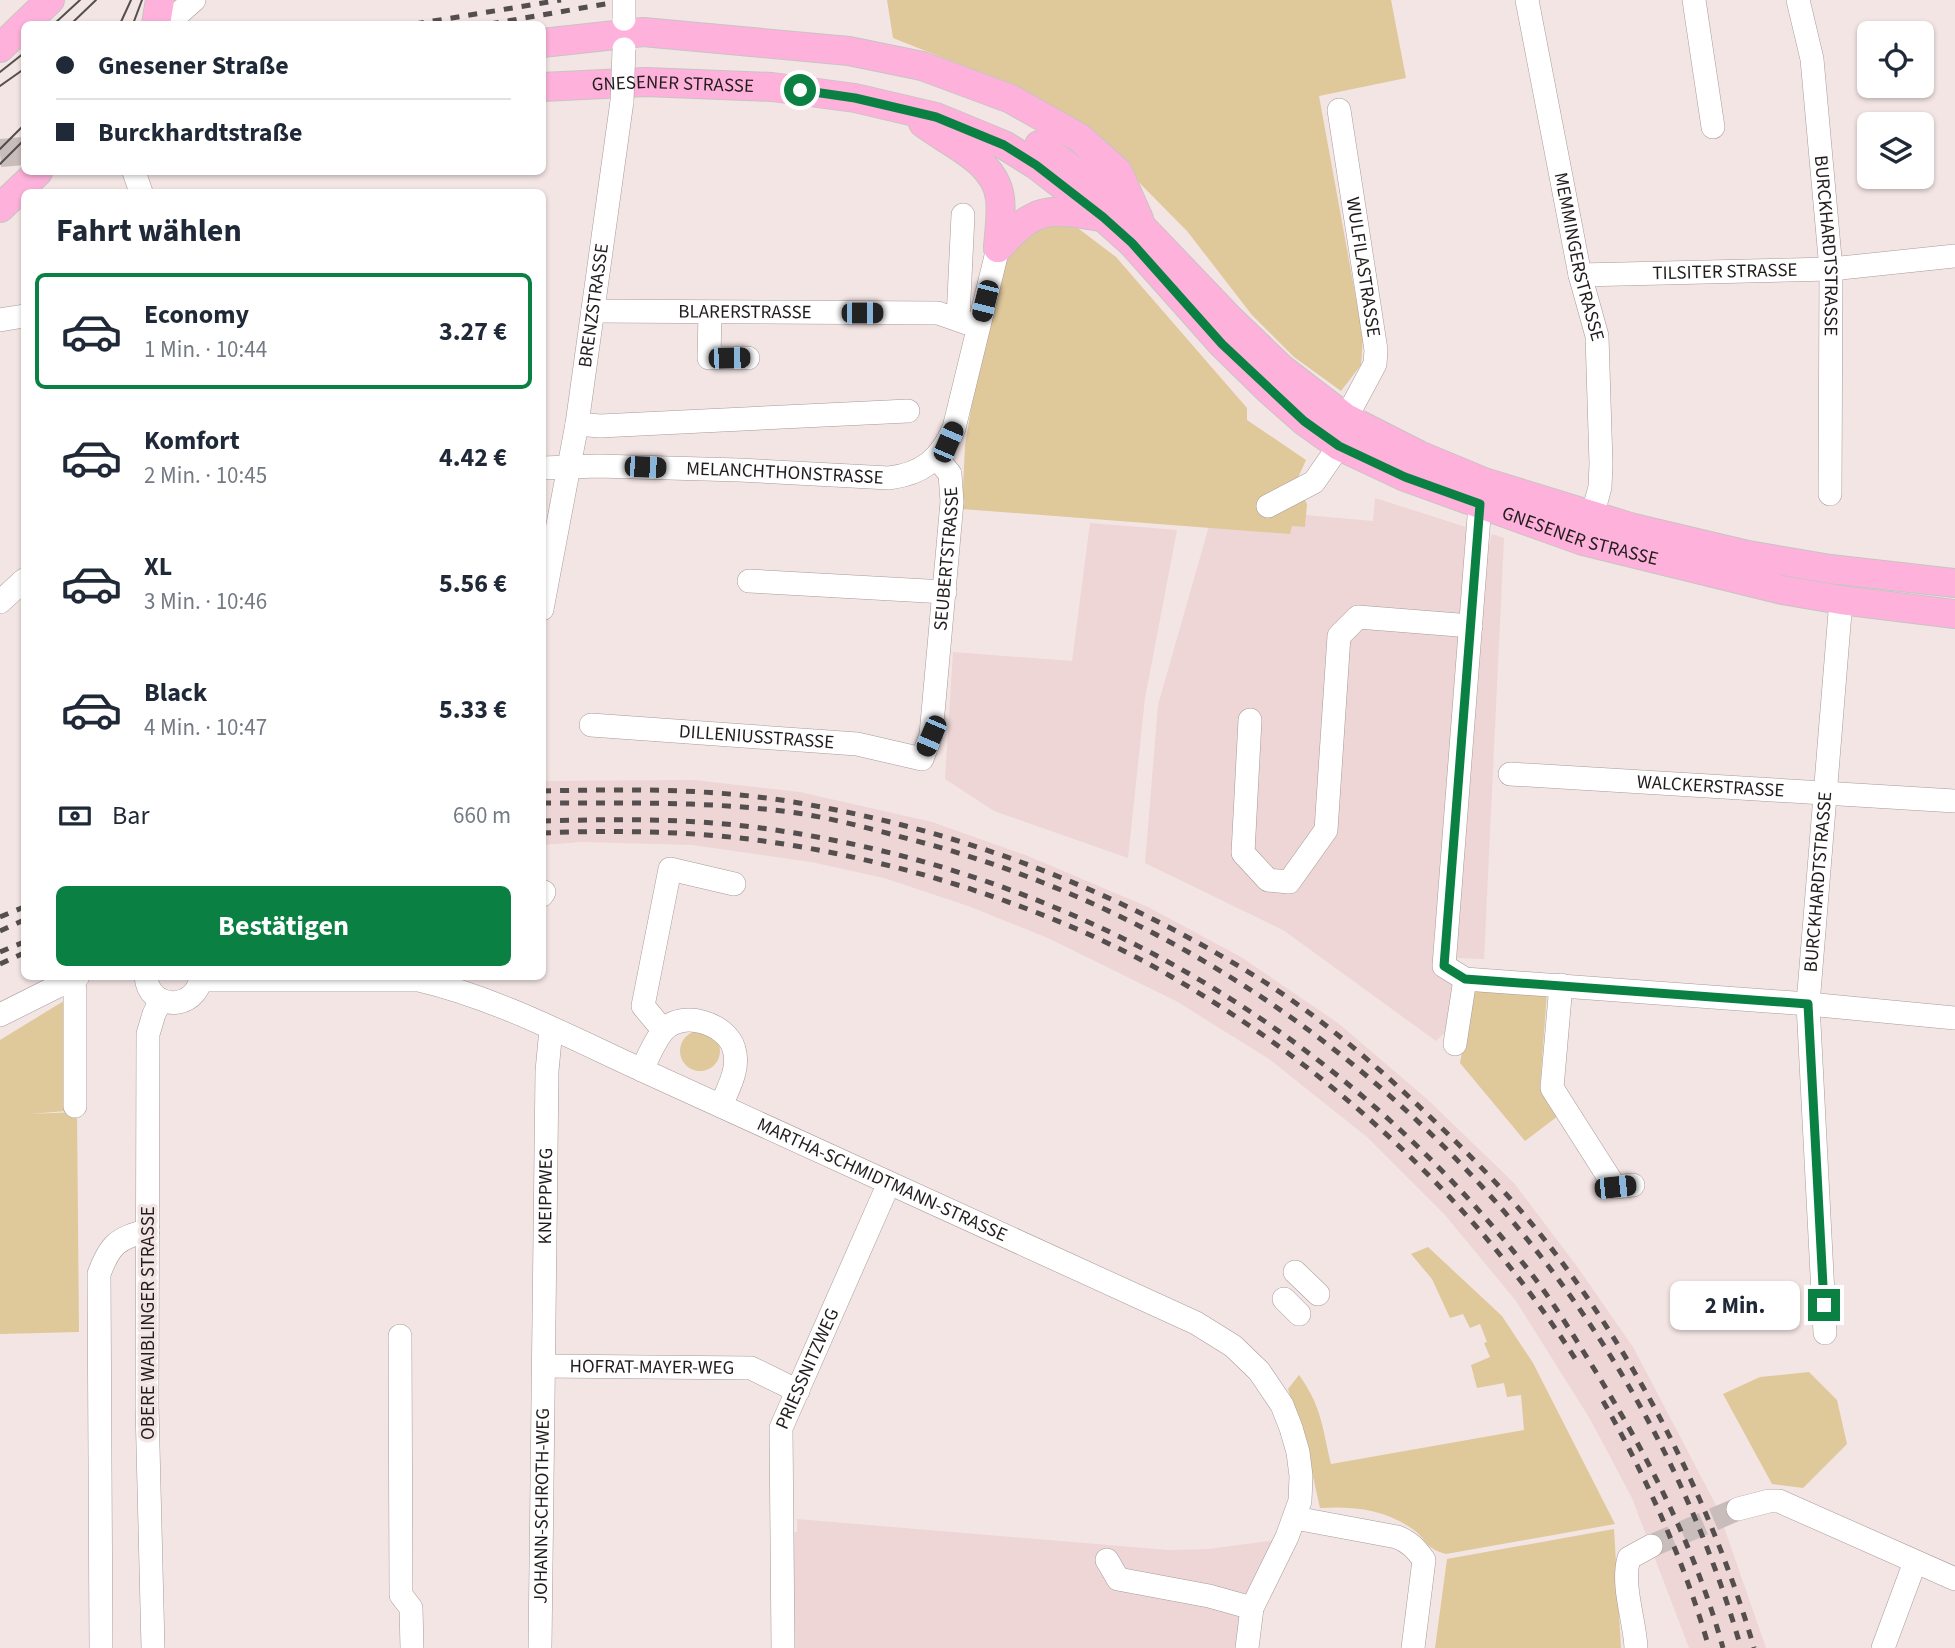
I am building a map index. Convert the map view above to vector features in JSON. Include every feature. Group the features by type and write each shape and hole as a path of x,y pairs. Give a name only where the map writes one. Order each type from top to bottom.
{"main road":[{"path":"28,21 50,0"},
{"path":"156,21 160,0"},
{"path":"546,42 624,25 654,33 836,49 922,65 1011,99 1080,138 1118,172 1143,228"},
{"path":"0,48 21,28"},
{"name":"GNESENER STRASSE","path":"546,74 741,67 860,81 916,93 994,121 1025,137 1093,184 1143,228 1230,320 1282,369 1346,418 1419,455 1484,482 1592,517 1748,555 1830,569 1955,583"},
{"name":"GNESENER STRASSE","path":"546,87 646,82 772,87 855,98 936,117 1004,145 1036,165 1103,217 1132,243 1222,344 1270,391 1304,421 1339,446 1405,477 1583,541 1759,584 1841,600 1955,614"},
{"path":"904,109 941,137 976,158 987,169 1000,198 998,248"},
{"path":"0,208 35,175"},
{"path":"998,248 1019,225 1052,210 1103,217"}],"street":[{"path":"170,21 194,0"},
{"name":"MEMMINGERSTRASSE","path":"1527,0 1580,275 1597,336 1601,464 1600,488 1592,517"},
{"path":"1693,0 1713,127"},
{"name":"BURCKHARDTSTRASSE","path":"1798,0 1812,59 1831,269 1830,494"},
{"name":"BRENZSTRASSE","path":"546,589 571,465 593,312 621,101 624,25"},
{"name":"WULFILASTRASSE","path":"1339,110 1376,350 1375,364 1346,418"},
{"path":"936,457 948,442 954,428 963,215"},
{"path":"958,320 998,248"},
{"name":"TILSITER STRASSE","path":"1580,275 1831,269 1955,256"},
{"name":"BLARERSTRASSE","path":"593,312 710,312 958,320"},
{"path":"710,312 709,358 748,358"},
{"path":"0,320 21,316"},
{"path":"577,424 600,426 908,411"},
{"path":"1268,506 1314,482 1339,446"},
{"name":"MELANCHTHONSTRASSE","path":"546,468 571,465 739,470 889,478 907,476 924,468 936,457"},
{"name":"SEUBERTSTRASSE","path":"922,759 931,736 952,502 950,474 936,457"},
{"path":"1480,504 1444,966 1465,979 1808,1004 1955,1018"},
{"path":"749,581 945,592"},
{"path":"0,602 21,583"},
{"name":"BURCKHARDTSTRASSE","path":"1825,1333 1808,1004 1841,600"},
{"path":"1250,720 1242,853 1268,880 1289,882 1326,830 1339,636 1358,617 1471,626"},
{"name":"DILLENIUSSTRASSE","path":"592,725 857,744 922,759"},
{"name":"WALCKERSTRASSE","path":"1510,774 1955,801"},
{"path":"663,1030 643,1006 670,869 734,884"},
{"path":"1455,1044 1465,979"},
{"path":"0,1014 71,980"},
{"path":"75,980 75,1106"},
{"path":"147,980 150,990 161,1000 175,1004 194,994 200,980"},
{"name":"MARTHA-SCHMIDTMANN-STRASSE","path":"419,980 444,986 551,1028 1196,1322 1233,1346 1269,1384 1291,1427 1301,1476 1300,1501 1295,1518 1252,1608 1247,1648"},
{"path":"1561,985 1552,1088 1615,1187 1633,1185"},
{"name":"OBERE WAIBLINGER STRASSE","path":"153,1648 147,1406 148,1034 161,1000"},
{"path":"642,1070 663,1030 679,1022 710,1024 725,1035 734,1048 736,1069 721,1106"},
{"name":"KNEIPPWEG","path":"544,1366 547,1072 551,1028"},
{"name":"PRIESSNITZWEG","path":"783,1648 781,1428 889,1183"},
{"path":"101,1648 99,1274 107,1252 122,1237 148,1230"},
{"path":"400,1336 401,1595 411,1608 412,1648"},
{"name":"HOFRAT-MAYER-WEG","path":"544,1366 751,1368 798,1391"},
{"name":"JOHANN-SCHROTH-WEG","path":"540,1648 544,1366"},
{"path":"1738,1509 1779,1501 1955,1579"},
{"path":"1295,1518 1397,1537 1408,1541 1417,1550 1424,1560 1413,1648"},
{"path":"1636,1648 1627,1564 1629,1558 1651,1546"},
{"path":"1107,1560 1118,1579 1209,1596 1252,1608"},
{"path":"1883,1648 1914,1562"}],"shaded area":[{"path":"887,0 1391,0 1406,78 1319,96 1363,337 1361,365 1341,391 1294,357 1252,315 1187,231 1095,138 1021,89 893,38"},
{"path":"1033,224 1075,226 1116,257 1247,408 1247,420 1306,460 1296,482 1307,504 1305,527 1292,526 1290,534 962,509 965,446 978,366 1003,265 1016,239"},
{"path":"1375,498 1469,528 1485,560 1492,534 1504,538 1484,959 1457,958 1449,1029 1436,1041 1283,930 1145,863 1158,705 1209,526 1289,534 1292,526 1305,527 1306,515 1373,521"},
{"path":"1090,523 1177,530 1145,698 1128,858 994,811 945,779 953,652 1072,661"},
{"path":"693,780 800,792 932,822 1028,856 1148,907 1241,957 1338,1023 1427,1099 1514,1183 1633,1347 1717,1507 1766,1648 1689,1648 1632,1498 1590,1419 1516,1301 1445,1215 1367,1137 1269,1059 1176,1001 1048,938 968,906 884,878 811,862 692,845 582,842 546,845 546,781"},
{"path":"1474,988 1547,992 1540,1088 1558,1116 1525,1141 1460,1063"},
{"path":"67,999 66,1111 30,1114 77,1112 79,1332 0,1334 0,1040"},
{"path":"700,1031 714,1037 720,1051 714,1065 700,1071 686,1065 680,1051 686,1037"},
{"path":"1428,1247 1502,1316 1533,1363 1615,1524 1446,1554 1433,1549 1416,1532 1390,1517 1356,1508 1320,1508 1306,1445 1288,1389 1299,1375 1317,1407 1331,1464 1524,1430 1521,1395 1507,1397 1504,1383 1477,1388 1471,1365 1490,1357 1484,1343 1487,1342 1480,1324 1470,1328 1463,1314 1450,1318 1432,1279 1411,1254"},
{"path":"1809,1372 1837,1400 1847,1444 1803,1488 1772,1484 1723,1394 1760,1377"},
{"path":"797,1519 1168,1550 1209,1549 1275,1540 1238,1648 791,1648 791,1532 797,1532"},
{"path":"1614,1529 1621,1648 1435,1648 1447,1559"}],"tunnel":[{"path":"0,153 21,151"},
{"path":"1651,1546 1738,1509"}],"tram line":[{"path":"57,21 80,0"},
{"path":"74,21 96,0"},
{"path":"121,21 131,0"},
{"path":"134,21 142,0"},
{"path":"0,72 21,55"},
{"path":"0,86 21,71"},
{"path":"0,149 21,128"},
{"path":"0,164 21,143"}],"railway":[{"path":"433,21 561,0"},
{"path":"507,21 628,0"},
{"path":"546,791 703,792 767,798 860,815 921,830 1040,869 1097,893 1209,949 1285,995 1367,1059 1454,1140 1523,1213 1571,1275 1636,1375 1692,1482 1737,1593 1754,1648"},
{"path":"546,803 670,804 765,809 826,818 913,840 1057,888 1193,955 1319,1038 1433,1136 1534,1247 1620,1371 1689,1505 1741,1648"},
{"path":"546,821 706,822 761,828 873,849 981,880 1085,920 1184,971 1278,1030 1366,1099 1447,1176 1542,1288 1596,1372 1652,1471 1685,1540 1723,1648"},
{"path":"546,833 676,833 730,837 862,859 970,889 1024,908 1125,952 1172,977 1289,1054 1344,1097 1397,1144 1447,1194 1493,1247 1537,1302 1576,1360"},
{"path":"0,917 21,908"},
{"path":"0,931 21,921"},
{"path":"0,952 21,943"},
{"path":"0,964 21,954"},
{"path":"1603,1401 1664,1522 1709,1648"}],"route":[{"path":"800,90 855,98 936,117 1004,145 1036,165 1132,243 1222,344 1304,421 1339,446 1405,477 1480,504 1444,966 1465,979 1808,1004 1824,1305"}]}
